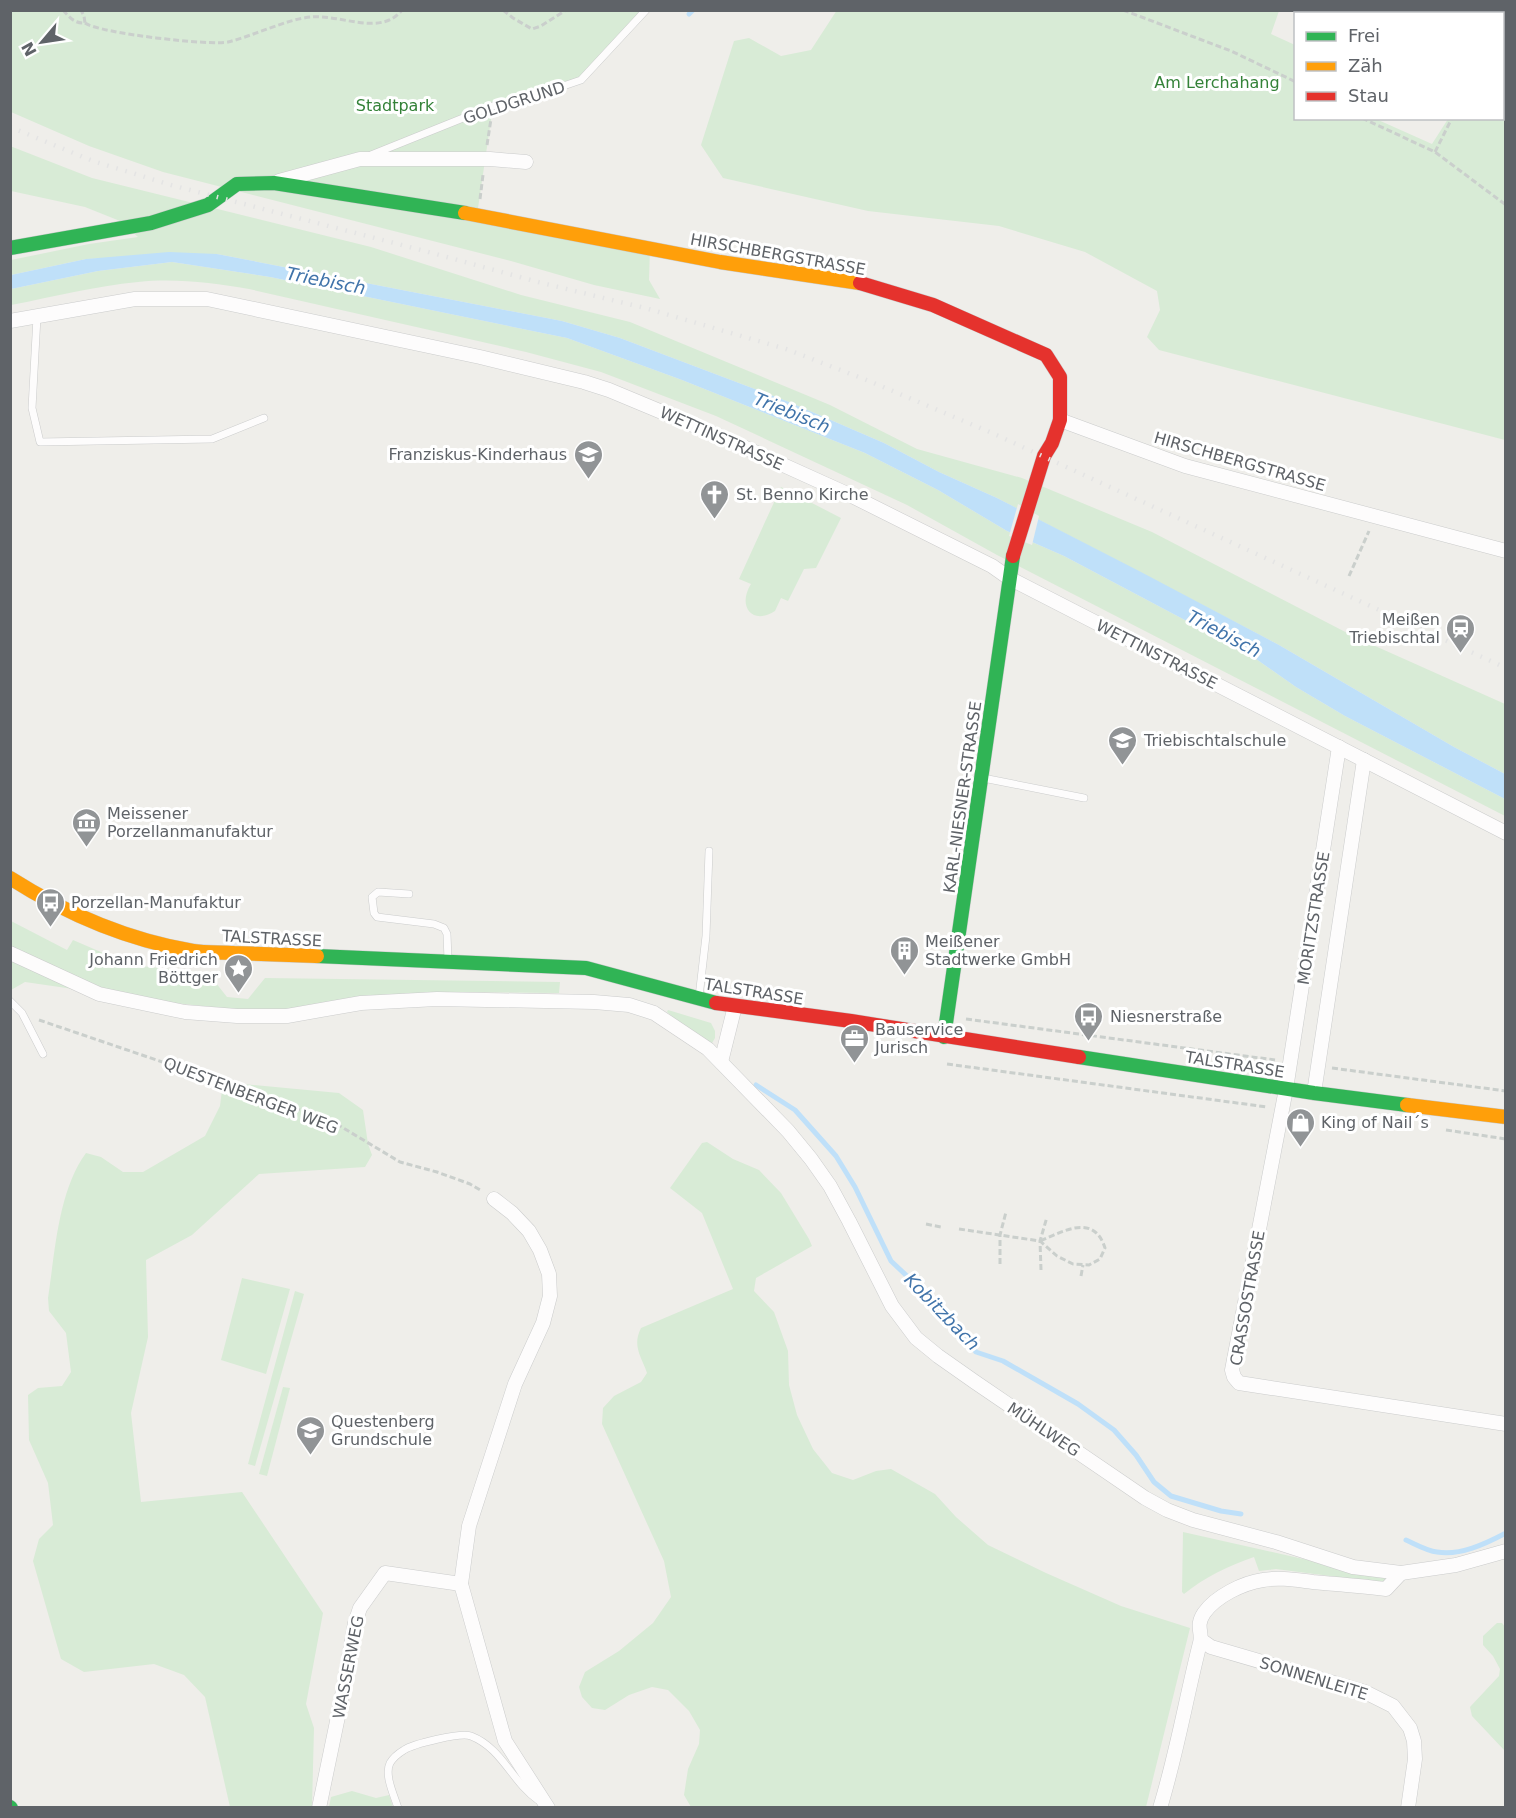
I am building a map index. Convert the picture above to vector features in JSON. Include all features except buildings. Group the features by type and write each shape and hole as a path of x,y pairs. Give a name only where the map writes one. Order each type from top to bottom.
{"street":[{"path":"274,183 360,159 490,159 526,162"},
{"name":"HIRSCHBERGSTRASSE","path":"10,248 151,224 208,205 237,184 274,183 477,215 720,262 855,282 933,305 1046,355 1060,378 1060,420 1185,466 1506,551"},
{"name":"WETTINSTRASSE","path":"10,321 135,299 207,299 584,382 649,406 854,497 1506,833"},
{"name":"KARL-NIESNER-STRASSE","path":"944,1037 1012,561 1044,456 1052,443 1060,420"},
{"name":"MORITZSTRASSE","path":"1286,1089 1339,747"},
{"name":"MORITZSTRASSE","path":"1314,1093 1364,760"},
{"name":"TALSTRASSE","path":"10,878 45,900 85,919 134,937 194,951 586,968 698,999 735,1006 851,1021 1286,1089 1506,1117"},
{"name":"MÜHLWEG","path":"10,953 99,994 185,1012 237,1016 287,1016 361,1003 437,999 594,1002 629,1005 654,1013 692,1037 721,1062 788,1131 811,1159 839,1204 897,1314 916,1338 938,1356 1145,1498 1193,1520 1276,1542 1353,1567 1401,1573 1456,1564 1506,1551"},
{"path":"721,1062 735,1006"},
{"name":"CRASSOSTRASSE","path":"1286,1089 1232,1370 1234,1377 1239,1383 1506,1424"},
{"path":"494,1199 512,1213 529,1232 540,1250 549,1274 550,1296 543,1323 515,1384 470,1526 461,1584 505,1742 547,1807"},
{"name":"WASSERWEG","path":"319,1808 355,1623 360,1608 386,1573 461,1584"},
{"path":"1160,1808 1172,1769 1191,1676 1201,1640 1198,1628 1211,1604 1232,1591 1261,1580 1280,1578 1386,1589 1401,1573"},
{"name":"SONNENLEITE","path":"1201,1640 1211,1647 1365,1692 1393,1706 1410,1728 1413,1741 1415,1759 1408,1808"}],"lane":[{"name":"GOLDGRUND","path":"360,159 493,106 534,96 581,80 646,10"},
{"path":"37,317 32,408 40,441 212,439 264,418"},
{"path":"981,777 1084,798"},
{"path":"698,999 706,936 709,851"},
{"path":"409,894 378,892 372,897 374,913 377,918 434,924 444,928 447,934 448,962"},
{"path":"10,1001 22,1013 43,1054"},
{"path":"398,1808 388,1774 389,1764 405,1749 458,1735 470,1735 491,1748 528,1793 547,1807"}],"path":[{"path":"63,10 72,20 80,24 85,23"},
{"path":"81,10 85,23 91,27 113,32 177,40 227,42 310,17 373,23 389,22 402,10"},
{"path":"503,10 532,28 555,19 566,10"},
{"path":"1123,10 1231,51 1294,81"},
{"path":"1366,120 1435,152 1506,205"},
{"path":"1435,152 1451,120"},
{"path":"1349,576 1365,539"},
{"name":"QUESTENBERGER WEG","path":"22,1013 283,1103 340,1126 400,1162 470,1184 494,1199"},
{"path":"947,1016 1290,1062"},
{"path":"947,1064 1282,1109"},
{"path":"1319,1066 1506,1091"},
{"path":"1440,1130 1506,1139"},
{"path":"1000,1263 1000,1235 1006,1212"},
{"path":"1041,1270 1040,1241 1047,1217"},
{"path":"926,1224 941,1227"},
{"path":"959,1229 1040,1241 1073,1227 1090,1228 1101,1236 1105,1248 1100,1259 1089,1265 1073,1264 1057,1256 1040,1241"},
{"path":"1081,1275 1083,1264"}],"green space":[{"name":"Am Lerchahang","path":"837,10 1279,11 1271,34 1294,45 1294,120 1378,120 1432,144 1447,120 1504,120 1505,43 1505,440 1159,350 1147,337 1160,310 1157,291 1085,252 999,226 868,211 723,178 701,145 734,41 749,38 781,56 811,50"},
{"name":"Stadtpark","path":"11,11 646,11 581,80 493,106 477,215 650,249 649,280 660,299 594,285 511,261 163,172 89,146 11,112"},
{"path":"1505,11 1505,42 1504,12 1486,12"},
{"path":"10,146 92,178 371,247 521,295 630,322 830,405 917,449 1022,478 1152,532 1355,637 1505,704 1505,774 1454,747 1279,645 997,498 939,472 884,443 789,402 620,338 562,321 217,254 86,259 11,275 11,260 89,244 138,237 120,221 85,207 11,191"},
{"path":"172,262 270,277 567,338 682,380 865,453 938,490 1007,531 1064,556 1249,654 1296,687 1345,716 1505,799 1505,816 997,555 907,505 716,416 601,372 526,352 249,289 208,283 138,282 11,305 11,289 98,271"},
{"path":"781,487 841,518 816,568 804,569 788,601 781,598 775,611 767,615 754,615 746,606 747,592 751,584 739,579"},
{"path":"11,921 67,950 73,940 131,965 208,973 227,997 248,999 265,978 560,982 559,993 451,992 374,996 267,1013 156,1001 25,982 11,990"},
{"path":"668,1010 711,1023 715,1031 712,1043 694,1035 667,1012"},
{"path":"223,1082 339,1093 363,1110 372,1155 365,1167 259,1174 192,1235 146,1260 148,1337 131,1413 141,1502 242,1492 323,1613 306,1704 314,1728 312,1807 230,1807 205,1697 184,1675 154,1664 84,1672 61,1659 33,1561 39,1539 53,1525 48,1483 29,1440 28,1395 38,1388 62,1386 71,1372 66,1333 49,1311 48,1298 59,1223 69,1185 86,1153 101,1157 123,1172 143,1172 205,1136 220,1106"},
{"path":"707,1142 733,1159 759,1170 781,1193 812,1246 756,1278 754,1291 774,1312 788,1351 789,1385 797,1415 813,1449 832,1473 853,1480 876,1471 891,1469 935,1494 956,1517 988,1545 1121,1606 1190,1628 1146,1807 691,1807 684,1795 688,1769 699,1744 700,1730 689,1711 668,1690 652,1687 629,1695 605,1710 592,1708 582,1697 579,1687 585,1672 619,1651 653,1623 671,1597 664,1561 602,1424 603,1408 614,1396 641,1382 647,1373 637,1346 641,1328 733,1289 702,1213 670,1188 702,1143"},
{"path":"242,1278 290,1289 266,1374 221,1360"},
{"path":"295,1291 304,1294 255,1466 248,1464"},
{"path":"283,1387 290,1388 267,1476 259,1474"},
{"path":"1183,1532 1390,1578 1384,1583 1276,1569 1259,1571 1254,1557 1217,1572 1184,1594 1182,1592"},
{"path":"1497,1623 1502,1623 1505,1627 1505,1751 1472,1716 1470,1707 1499,1676 1500,1669 1493,1656 1483,1645 1483,1636"},
{"path":"352,1791 376,1798 389,1795 393,1807 329,1807 331,1797"}],"water":[{"name":"Triebisch","path":"169,252 217,254 562,321 620,338 789,402 884,443 939,472 997,498 1279,645 1454,747 1505,774 1505,799 1345,716 1296,687 1249,654 1064,556 1007,531 938,490 865,453 682,380 567,338 270,277 172,262 98,271 11,289 11,275 86,259"}],"pier":[{"path":"1018,504 1039,516 1032,545 1009,536"}],"waterway":[{"path":"689,14 693,10"},
{"name":"Kobitzbach","path":"756,1085 795,1110 836,1156 855,1187 891,1261 925,1293 934,1307 962,1332 976,1352 1003,1361 1078,1404 1114,1430 1136,1455 1154,1482 1171,1496 1221,1511 1241,1514"},
{"name":"Kobitzbach","path":"1406,1540 1425,1549 1446,1553 1463,1551 1506,1533"}],"railway":[{"path":"10,127 93,161 171,185 645,308 786,349 992,433 1506,668"}],"traffic: fast":[{"path":"10,248 151,223 208,205 237,184 274,183 465,213"},
{"path":"944,1037 1013,556"},
{"path":"317,956 586,968 716,1003"},
{"path":"1079,1057 1407,1105"}],"traffic: slow":[{"path":"465,213 720,262 860,283"},
{"path":"10,878 75,914 145,940 203,952 317,956"},
{"path":"1407,1105 1506,1117"}],"traffic: jam":[{"path":"860,283 933,305 1046,355 1060,377 1060,420 1052,443 1044,456 1013,556"},
{"path":"716,1003 851,1021 1079,1057"}],"place":[{"name":"Franziskus-Kinderhaus","path":"588,480"},
{"name":"St. Benno Kirche","path":"715,520"},
{"name":"Meißen Triebischtal","path":"1461,654"},
{"name":"Triebischtalschule","path":"1123,766"},
{"name":"Meissener Porzellanmanufaktur","path":"86,848"},
{"name":"Porzellan-Manufaktur","path":"50,928"},
{"name":"Meißener Stadtwerke GmbH","path":"904,976"},
{"name":"Johann Friedrich Böttger","path":"239,994"},
{"name":"Niesnerstraße","path":"1089,1042"},
{"name":"Bauservice Jurisch","path":"854,1064"},
{"name":"King of Nail´s","path":"1300,1148"},
{"name":"Questenberg Grundschule","path":"310,1456"}]}
